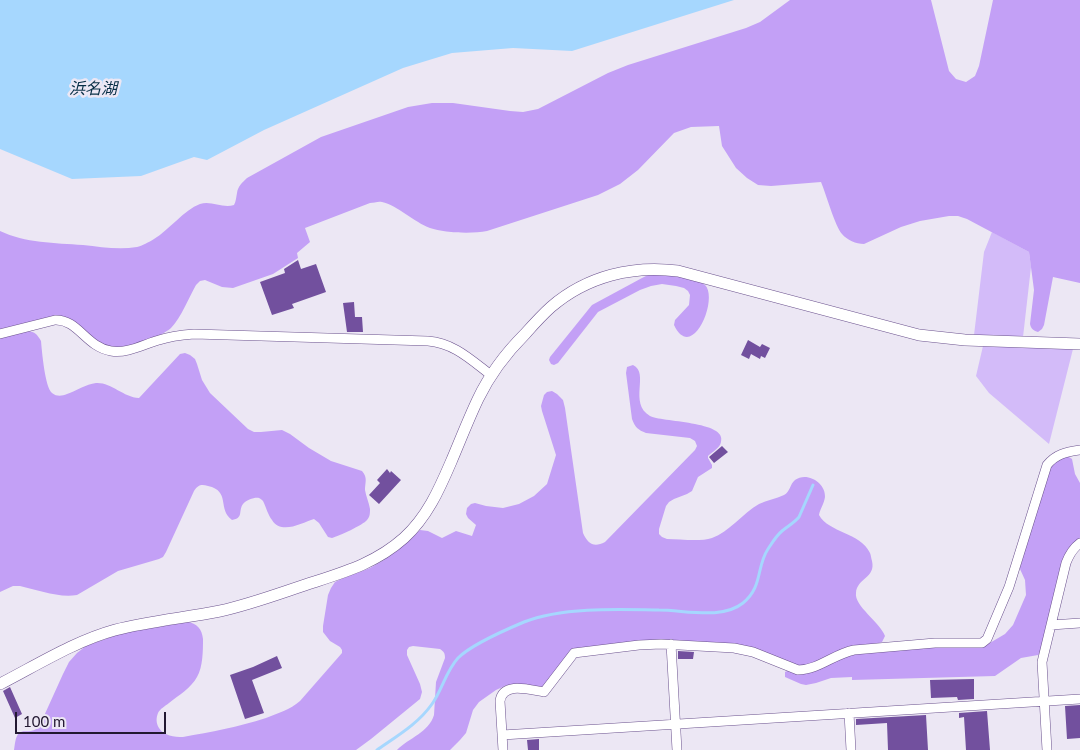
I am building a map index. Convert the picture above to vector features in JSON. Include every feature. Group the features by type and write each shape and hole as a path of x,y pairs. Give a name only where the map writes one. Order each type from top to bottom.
{"street":[{"path":"0,684 70,648 98,636 128,627 247,604 353,569 382,555 406,536 427,511 442,483 477,400 491,375 509,350 541,317 564,297 576,289 604,277 633,270 671,270 919,335 965,340 1080,344"},
{"path":"0,334 61,320 67,321 96,346 113,352 122,352 171,337 194,334 428,341 453,347 491,375"},
{"path":"503,750 500,701 504,691 514,689 544,692 574,653 639,645 671,644 744,649 798,670 805,670 854,650 934,643 982,643 987,639 1010,587 1047,465 1057,455 1080,450"},
{"path":"1047,750 1042,662 1066,563 1069,554 1080,543"},
{"path":"1051,625 1080,623"},
{"path":"671,644 677,750"},
{"path":"502,735 1080,698"},
{"path":"849,713 851,750"}],"shaded area":[{"path":"790,0 931,0 949,71 956,79 966,82 975,76 979,66 993,0 1080,0 1080,283 1053,277 1042,329 1038,332 1035,331 1030,324 1034,290 1029,252 958,216 920,221 901,227 864,244 852,241 839,230 821,182 771,186 758,185 736,168 722,146 719,126 691,127 674,133 638,170 620,184 598,195 487,231 458,232 436,230 388,204 381,202 370,203 305,228 310,242 297,253 298,258 273,274 233,288 222,287 205,280 200,281 171,328 160,335 135,344 119,348 104,345 97,342 70,319 60,316 0,330 0,231 40,242 117,248 139,246 148,243 160,235 188,211 200,204 234,205 238,188 247,178 321,137 408,107 432,103 453,103 523,112 538,109 608,73 628,65 760,22"},
{"path":"992,232 1029,252 1031,267 1023,337 974,335 984,252"},
{"path":"648,275 686,278 705,285 709,302 702,324 695,333 688,337 681,335 674,325 675,320 689,305 690,295 688,291 684,288 662,284 651,286 598,312 558,363 551,364 550,357 592,305"},
{"path":"28,331 36,334 41,341 47,384 52,393 58,396 89,385 101,383 139,398 180,354 190,355 195,359 202,380 210,393 248,429 254,432 282,430 331,461 362,471 366,478 365,490 370,509 369,518 345,533 332,538 328,537 314,519 292,527 281,527 269,516 263,501 257,498 244,503 238,518 232,520 225,511 222,496 219,492 215,488 202,485 198,486 194,491 163,557 118,571 77,595 55,595 20,586 13,586 0,592 0,338"},
{"path":"983,346 1073,349 1049,444 989,393 976,376"},
{"path":"633,365 638,369 640,375 640,404 650,416 704,426 720,435 721,442 718,448 708,456 712,468 698,477 692,491 669,502 666,506 659,534 667,539 696,540 712,538 759,504 786,494 795,480 805,477 815,480 822,487 825,497 819,515 830,526 859,541 870,554 873,567 869,575 859,584 856,598 885,636 882,642 805,666 798,666 755,648 734,644 661,640 576,649 542,687 507,685 479,702 473,710 466,733 450,750 397,750 428,726 431,721 434,715 436,682 445,658 444,653 440,649 413,646 407,650 407,655 420,684 422,692 420,699 356,750 14,750 19,733 39,727 69,662 86,646 129,632 187,622 196,625 201,632 203,639 202,663 192,685 158,713 157,724 164,733 183,737 224,729 266,718 296,704 342,653 340,647 330,641 323,632 328,595 335,582 370,568 384,560 420,530 428,531 442,538 456,531 472,536 476,525 466,514 467,508 471,504 503,508 519,504 534,496 547,484 556,455 541,406 544,395 547,392 552,391 563,400 583,533 592,544 598,545 605,542 697,446 695,441 690,438 646,433 636,426 632,419 626,373 627,367"},
{"path":"1065,456 1072,459 1075,474 1080,483 1080,538 1069,549 1062,562 1038,655 1021,658 995,676 852,680 852,677 831,678 806,685 785,677 785,672 787,671 854,654 935,647 983,647 1005,634 1013,625 1026,595 1025,580 1020,567 1050,467 1054,462"}],"water":[{"name":"浜名湖","path":"0,0 734,0 572,51 513,48 452,53 403,68 264,130 207,160 194,157 141,176 72,179 0,149"}],"building":[{"path":"298,260 301,269 316,264 326,292 292,304 294,308 272,315 260,282 285,273 284,269"},
{"path":"354,302 355,317 362,317 363,332 347,332 343,303"},
{"path":"748,340 760,347 762,344 770,348 765,358 761,356 760,359 751,354 749,359 741,355"},
{"path":"722,446 728,452 714,463 709,457"},
{"path":"387,469 401,480 379,504 369,495 380,483 377,480"},
{"path":"678,651 694,652 693,659 678,659"},
{"path":"277,656 282,668 252,680 264,713 245,719 230,675"},
{"path":"974,679 974,699 958,700 957,697 931,698 930,680"},
{"path":"10,687 22,714 15,718 3,691"},
{"path":"1080,705 1080,738 1067,739 1065,706"},
{"path":"987,711 990,750 966,750 964,717 959,718 959,713"},
{"path":"926,715 928,750 888,750 887,723 856,725 856,719"},
{"path":"539,739 539,750 528,750 527,740"}],"waterway":[{"path":"377,750 420,718 435,699 450,669 458,658 498,633 524,622 539,617 572,611 608,609 714,613 734,608 743,603 757,584 764,556 768,549 780,533 799,517 813,485"}]}
